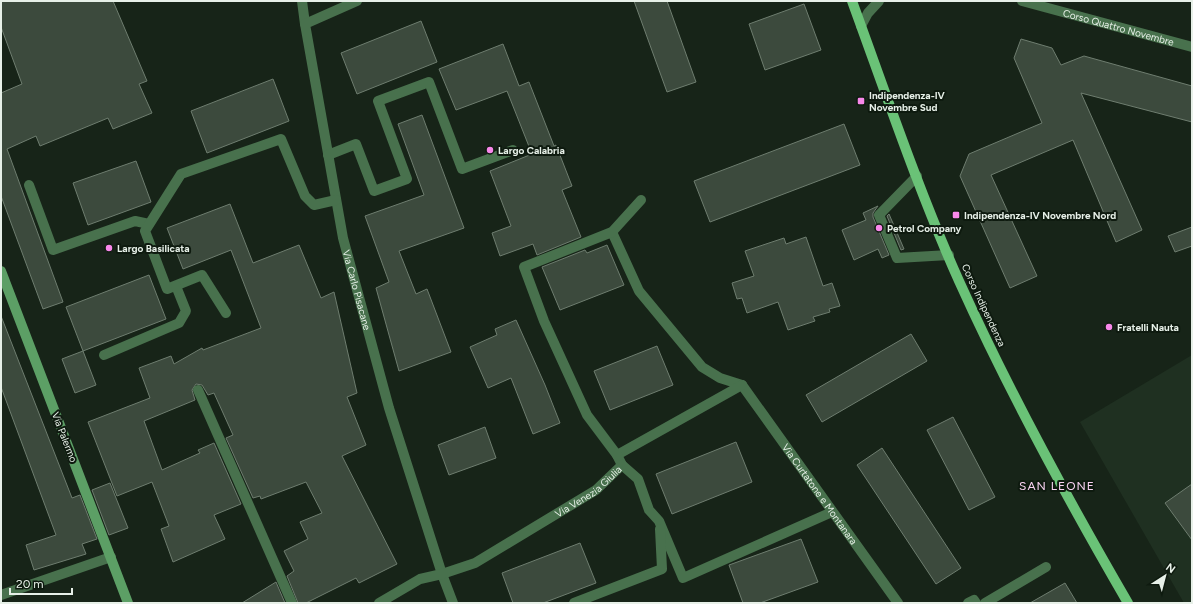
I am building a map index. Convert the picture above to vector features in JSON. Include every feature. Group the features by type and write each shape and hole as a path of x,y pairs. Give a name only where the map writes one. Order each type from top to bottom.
{"main road":[{"name":"Corso Indipendenza","path":"852,1 917,176 959,280 1012,391 1083,525 1128,603"},
{"name":"Via Palermo","path":"1,271 128,603"}],"street":[{"name":"Via Carlo Pisacane","path":"302,1 343,238 389,408 442,574 454,603"},
{"path":"305,24 357,1"},
{"path":"861,26 868,13 879,1"},
{"name":"Corso Quattro Novembre","path":"1022,1 1192,47"},
{"path":"328,155 356,144 374,191 407,179 378,101 429,82 462,169 513,150"},
{"path":"226,313 202,275 167,289 145,231 181,174 281,139 305,196 314,205 336,200"},
{"path":"917,176 879,215 897,258 949,255"},
{"path":"29,185 53,250 135,221 149,224"},
{"path":"622,465 617,455 587,415 544,321 524,267 612,232 641,200"},
{"path":"612,232 639,291 702,367 720,378 742,385"},
{"path":"104,355 179,324 186,311 176,286"},
{"path":"617,455 742,385"},
{"name":"Via Curtatone e Montanara","path":"742,385 898,603"},
{"path":"198,390 292,603"},
{"name":"Via Venezia Giulia","path":"379,603 420,579 442,574 475,563 596,490 622,465 638,479 649,510 659,521 683,578 832,512"},
{"path":"574,603 662,569 659,521"},
{"path":"1,595 111,557"},
{"path":"985,603 1046,567"}],"shaded area":[{"path":"1192,355 1192,603 1184,603 1080,422"}],"building":[{"path":"1,1 113,1 147,81 139,84 152,113 113,129 108,118 40,146 36,136 7,149 63,302 43,309 1,196 1,93 22,84 1,27"},
{"path":"634,1 667,1 696,82 667,92"},
{"path":"804,4 821,50 765,70 749,24"},
{"path":"421,21 437,62 357,94 341,53"},
{"path":"1021,39 1052,48 1061,65 1084,56 1192,86 1192,122 1081,93 1142,230 1116,242 1073,140 991,175 1037,276 1010,288 960,176 969,154 1042,123 1014,58"},
{"path":"503,44 519,86 529,82 554,146 556,145 572,186 562,190 581,237 537,255 533,244 500,256 492,233 511,226 490,171 532,154 507,91 456,110 439,69"},
{"path":"273,79 289,121 207,153 191,111"},
{"path":"422,115 464,228 399,251 416,294 427,289 451,352 399,371 376,288 389,282 365,216 424,195 398,124"},
{"path":"844,124 860,165 710,222 694,181"},
{"path":"136,161 151,202 88,225 73,183"},
{"path":"230,204 253,263 299,245 321,298 334,292 357,393 347,397 366,445 342,456 397,564 359,583 356,578 306,603 298,603 287,576 294,571 284,551 308,539 300,522 322,513 306,482 261,499 260,496 253,498 226,438 233,435 214,393 208,395 202,385 196,384 192,390 195,400 144,421 162,470 200,453 198,450 214,443 241,504 214,515 225,539 173,562 161,529 169,526 152,482 117,496 88,422 150,398 139,368 171,356 174,364 202,348 203,350 261,328 231,250 183,269 167,228"},
{"path":"878,206 873,213 873,217 889,255 882,258 878,249 854,260 842,230 866,220 863,213"},
{"path":"889,214 904,249 901,250 887,216"},
{"path":"1192,227 1192,246 1175,252 1168,236"},
{"path":"806,237 823,286 832,283 840,306 829,309 830,312 813,317 815,321 788,330 778,302 747,313 742,298 737,299 732,283 754,276 745,251 784,238 786,244"},
{"path":"607,245 624,285 560,310 542,267 585,250 587,253"},
{"path":"149,275 166,319 83,351 66,307"},
{"path":"1,316 72,498 80,495 97,539 82,544 86,554 34,570 26,545 56,535 1,387"},
{"path":"516,320 560,423 533,434 511,378 488,388 470,347 497,335 495,329"},
{"path":"911,334 927,361 822,422 806,395"},
{"path":"657,346 673,385 610,410 594,371"},
{"path":"83,351 96,385 75,393 62,359"},
{"path":"953,417 995,497 969,510 927,430"},
{"path":"485,427 496,458 449,475 438,445"},
{"path":"736,442 752,482 672,514 656,474"},
{"path":"882,448 961,568 936,584 857,465"},
{"path":"110,483 128,528 109,535 92,490"},
{"path":"1192,484 1192,540 1165,503"},
{"path":"801,539 818,582 760,603 743,603 729,565"},
{"path":"580,543 596,583 543,603 513,603 502,573"},
{"path":"276,582 285,603 242,603"},
{"path":"1065,583 1077,603 1030,603"}],"place":[{"name":"Indipendenza-IV Novembre Sud","path":"861,101"},
{"name":"Largo Calabria","path":"490,150"},
{"name":"Indipendenza-IV Novembre Nord","path":"956,215"},
{"name":"Petrol Company","path":"879,228"},
{"name":"Largo Basilicata","path":"109,248"},
{"name":"Fratelli Nauta","path":"1109,327"}],"district":[{"name":"SAN LEONE","path":"1057,486"}]}
